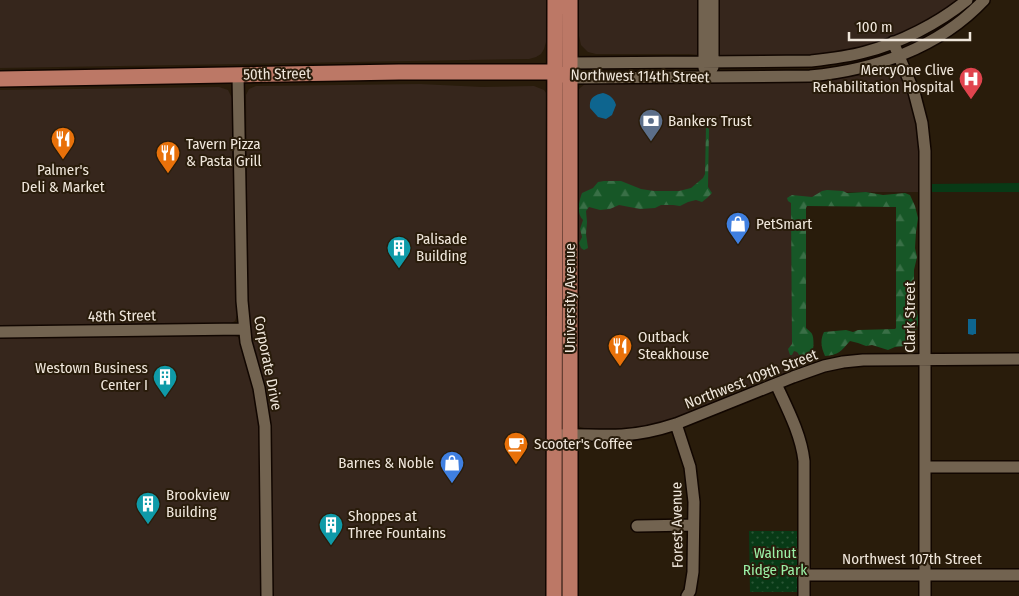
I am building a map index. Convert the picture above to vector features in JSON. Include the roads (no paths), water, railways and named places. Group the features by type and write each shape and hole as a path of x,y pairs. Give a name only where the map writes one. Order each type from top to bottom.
{"main road":[{"name":"University Avenue","path":"554,596 555,0"},
{"name":"University Avenue","path":"570,0 570,596"},
{"name":"Northwest 114th Street","path":"555,72 570,70"},
{"name":"50th Street","path":"0,79 555,72"}],"street":[{"path":"704,0 709,77"},
{"path":"708,62 713,0"},
{"name":"Northwest 114th Street","path":"570,70 708,62 811,61 840,58 894,42 940,19 967,0"},
{"name":"Northwest 114th Street","path":"570,70 709,77 831,74 868,66 899,56 926,44 967,16 984,0"},
{"name":"Clark Street","path":"894,42 914,92 922,123 925,152 925,596"},
{"name":"Corporate Drive","path":"238,75 242,301 246,342 259,388 265,426 267,596"},
{"name":"48th Street","path":"0,332 244,330"},
{"name":"Northwest 109th Street","path":"555,435 622,435 676,424 824,366 843,362 863,360 1019,359"},
{"path":"776,384 803,453 804,596"},
{"name":"Forest Avenue","path":"676,424 690,468 692,486 693,572 690,591 687,596"},
{"path":"925,467 1019,467"},
{"path":"637,526 693,525"},
{"name":"Northwest 107th Street","path":"804,575 1019,574"}],"water":[{"path":"603,93 611,97 616,105 612,115 606,119 598,117 590,108 590,102 593,98"},
{"path":"968,319 976,319 976,334 968,334"}],"place":[{"name":"MercyOne Clive Rehabilitation Hospital","path":"971,100"},
{"name":"Bankers Trust","path":"651,142"},
{"name":"Palmer's Deli & Market","path":"63,160"},
{"name":"Tavern Pizza & Pasta Grill","path":"168,174"},
{"name":"PetSmart","path":"738,245"},
{"name":"Palisade Building","path":"399,269"},
{"name":"Outback Steakhouse","path":"620,367"},
{"name":"Westown Business Center I","path":"165,398"},
{"name":"Scooter's Coffee","path":"516,465"},
{"name":"Barnes & Noble","path":"452,484"},
{"name":"Brookview Building","path":"148,525"},
{"name":"Shoppes at Three Fountains","path":"331,546"}],"park label":[{"name":"Walnut Ridge Park","path":"775,562"}]}
